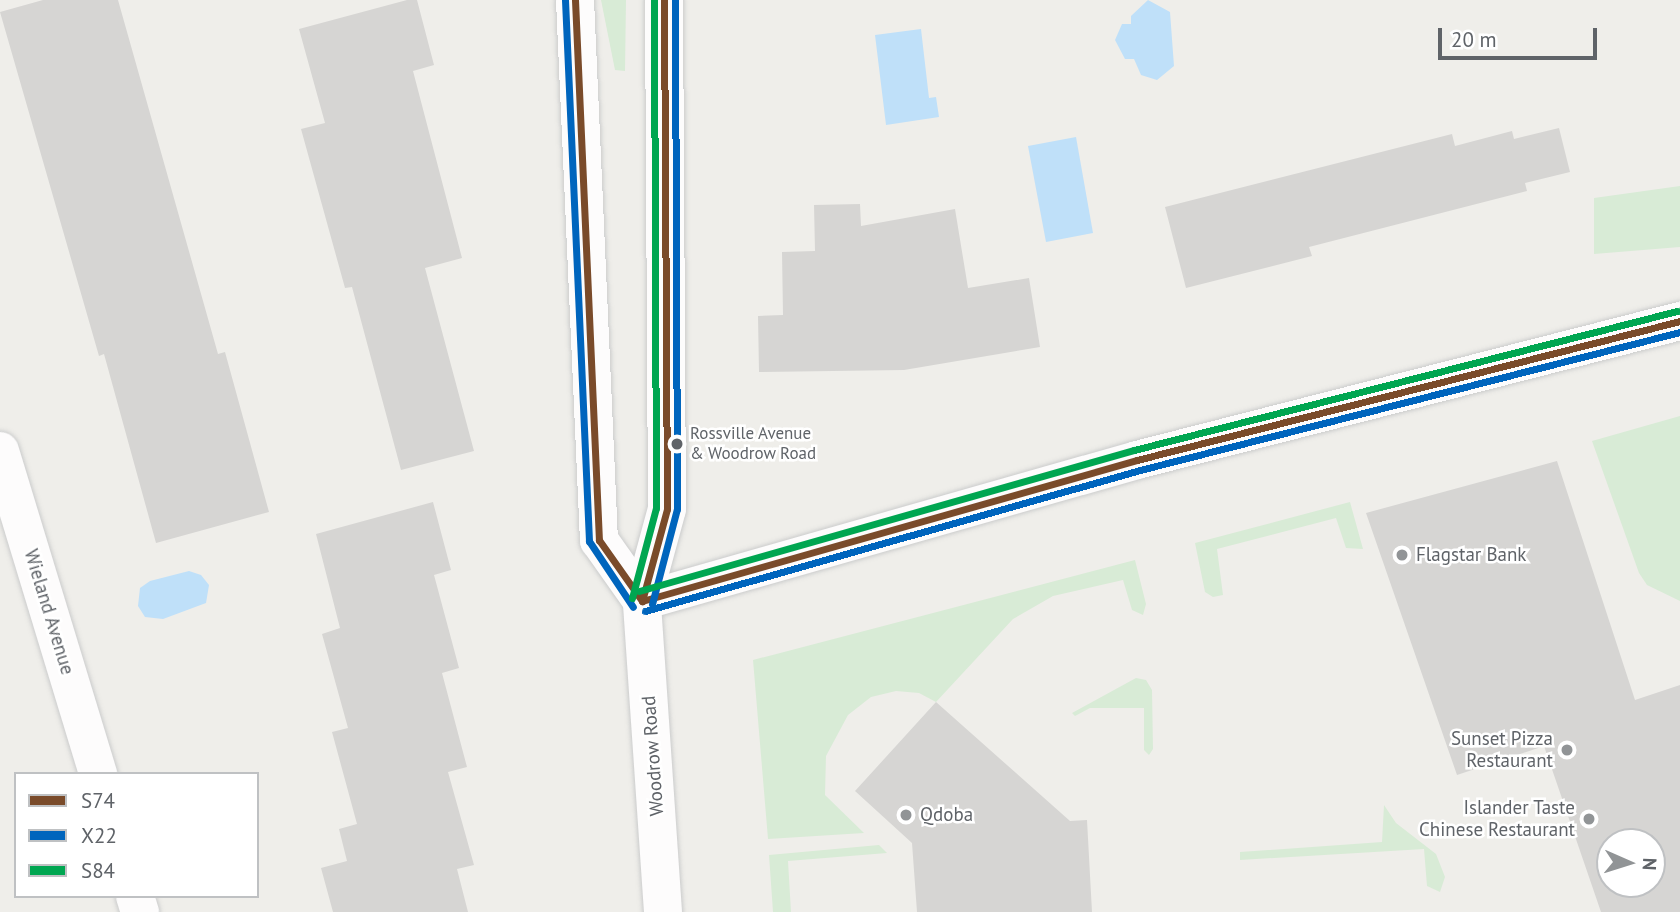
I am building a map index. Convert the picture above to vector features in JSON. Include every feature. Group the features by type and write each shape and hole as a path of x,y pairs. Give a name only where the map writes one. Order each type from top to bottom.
{"street":[{"path":"575,0 584,128 599,540 642,601 1137,460 1680,321"},
{"name":"Woodrow Road","path":"663,912 642,601 667,509 664,0"},
{"name":"Wieland Avenue","path":"0,451 97,772"}],"green space":[{"path":"601,0 626,0 625,71 615,70"},
{"path":"1680,186 1680,247 1594,254 1594,198"},
{"path":"1680,416 1680,601 1647,585 1639,573 1592,441"},
{"path":"1350,502 1363,549 1346,548 1336,518 1217,549 1223,595 1213,597 1205,592 1195,543"},
{"path":"1135,560 1146,604 1143,615 1132,610 1123,580 1053,596 1013,619 936,702 919,693 896,691 871,697 848,715 826,756 825,795 864,833 768,839 753,660"},
{"path":"1136,678 1146,680 1152,690 1153,749 1149,755 1144,750 1144,708 1090,708 1075,716 1072,713"},
{"path":"1384,805 1396,823 1436,854 1445,877 1440,892 1427,886 1424,849 1240,860 1240,852 1382,842"},
{"path":"879,845 887,853 788,861 791,912 773,912 769,855"}],"water":[{"path":"1148,0 1170,12 1174,66 1157,80 1141,75 1134,59 1125,59 1115,40 1122,24 1131,24 1131,16"},
{"path":"921,29 929,98 936,97 939,117 886,125 875,35"},
{"path":"1076,137 1093,233 1046,242 1028,146"},
{"path":"189,571 201,575 209,585 206,603 163,619 145,617 138,606 140,588 150,581"}],"building":[{"path":"43,0 118,0 218,354 225,352 269,512 156,543 104,354 99,356 0,12"},
{"path":"407,0 417,0 434,65 413,71 462,258 425,268 474,451 401,470 352,287 345,288 301,129 325,123 299,29"},
{"path":"1559,128 1570,172 1525,183 1527,191 1309,247 1312,256 1186,288 1165,207 1452,134 1455,146 1512,131 1514,139"},
{"path":"860,204 861,226 955,209 968,288 1029,278 1040,347 904,370 759,372 758,316 783,315 782,252 815,251 814,205"},
{"path":"1557,461 1635,700 1680,685 1680,912 1601,912 1596,898 1666,898 1666,828 1596,828 1596,897 1544,746 1457,775 1366,513"},
{"path":"433,502 451,570 434,575 459,668 442,673 467,767 448,772 474,865 457,869 468,912 333,912 321,868 347,861 339,829 357,824 332,732 348,728 322,634 340,628 316,534"},
{"path":"936,702 1070,821 1087,820 1092,912 917,912 912,843 855,791"}],"transit line":[{"name":"X22","path":"565,0 589,541 633,607"},
{"name":"S74","path":"575,0 599,540 642,601"},
{"name":"S84","path":"632,598 656,508 654,0"},
{"name":"S74","path":"642,601 667,509 664,0"},
{"name":"X22","path":"652,604 677,509 675,0"},
{"name":"S84","path":"639,591 1134,450 1677,311"},
{"name":"S74","path":"642,601 1137,460 1680,321"},
{"name":"X22","path":"645,611 1140,470 1680,332"}],"place":[{"name":"Rossville Avenue & Woodrow Road","path":"677,444"},
{"name":"Flagstar Bank","path":"1402,555"},
{"name":"Sunset Pizza Restaurant","path":"1567,750"},
{"name":"Qdoba","path":"906,815"},
{"name":"Islander Taste Chinese Restaurant","path":"1589,819"}]}
